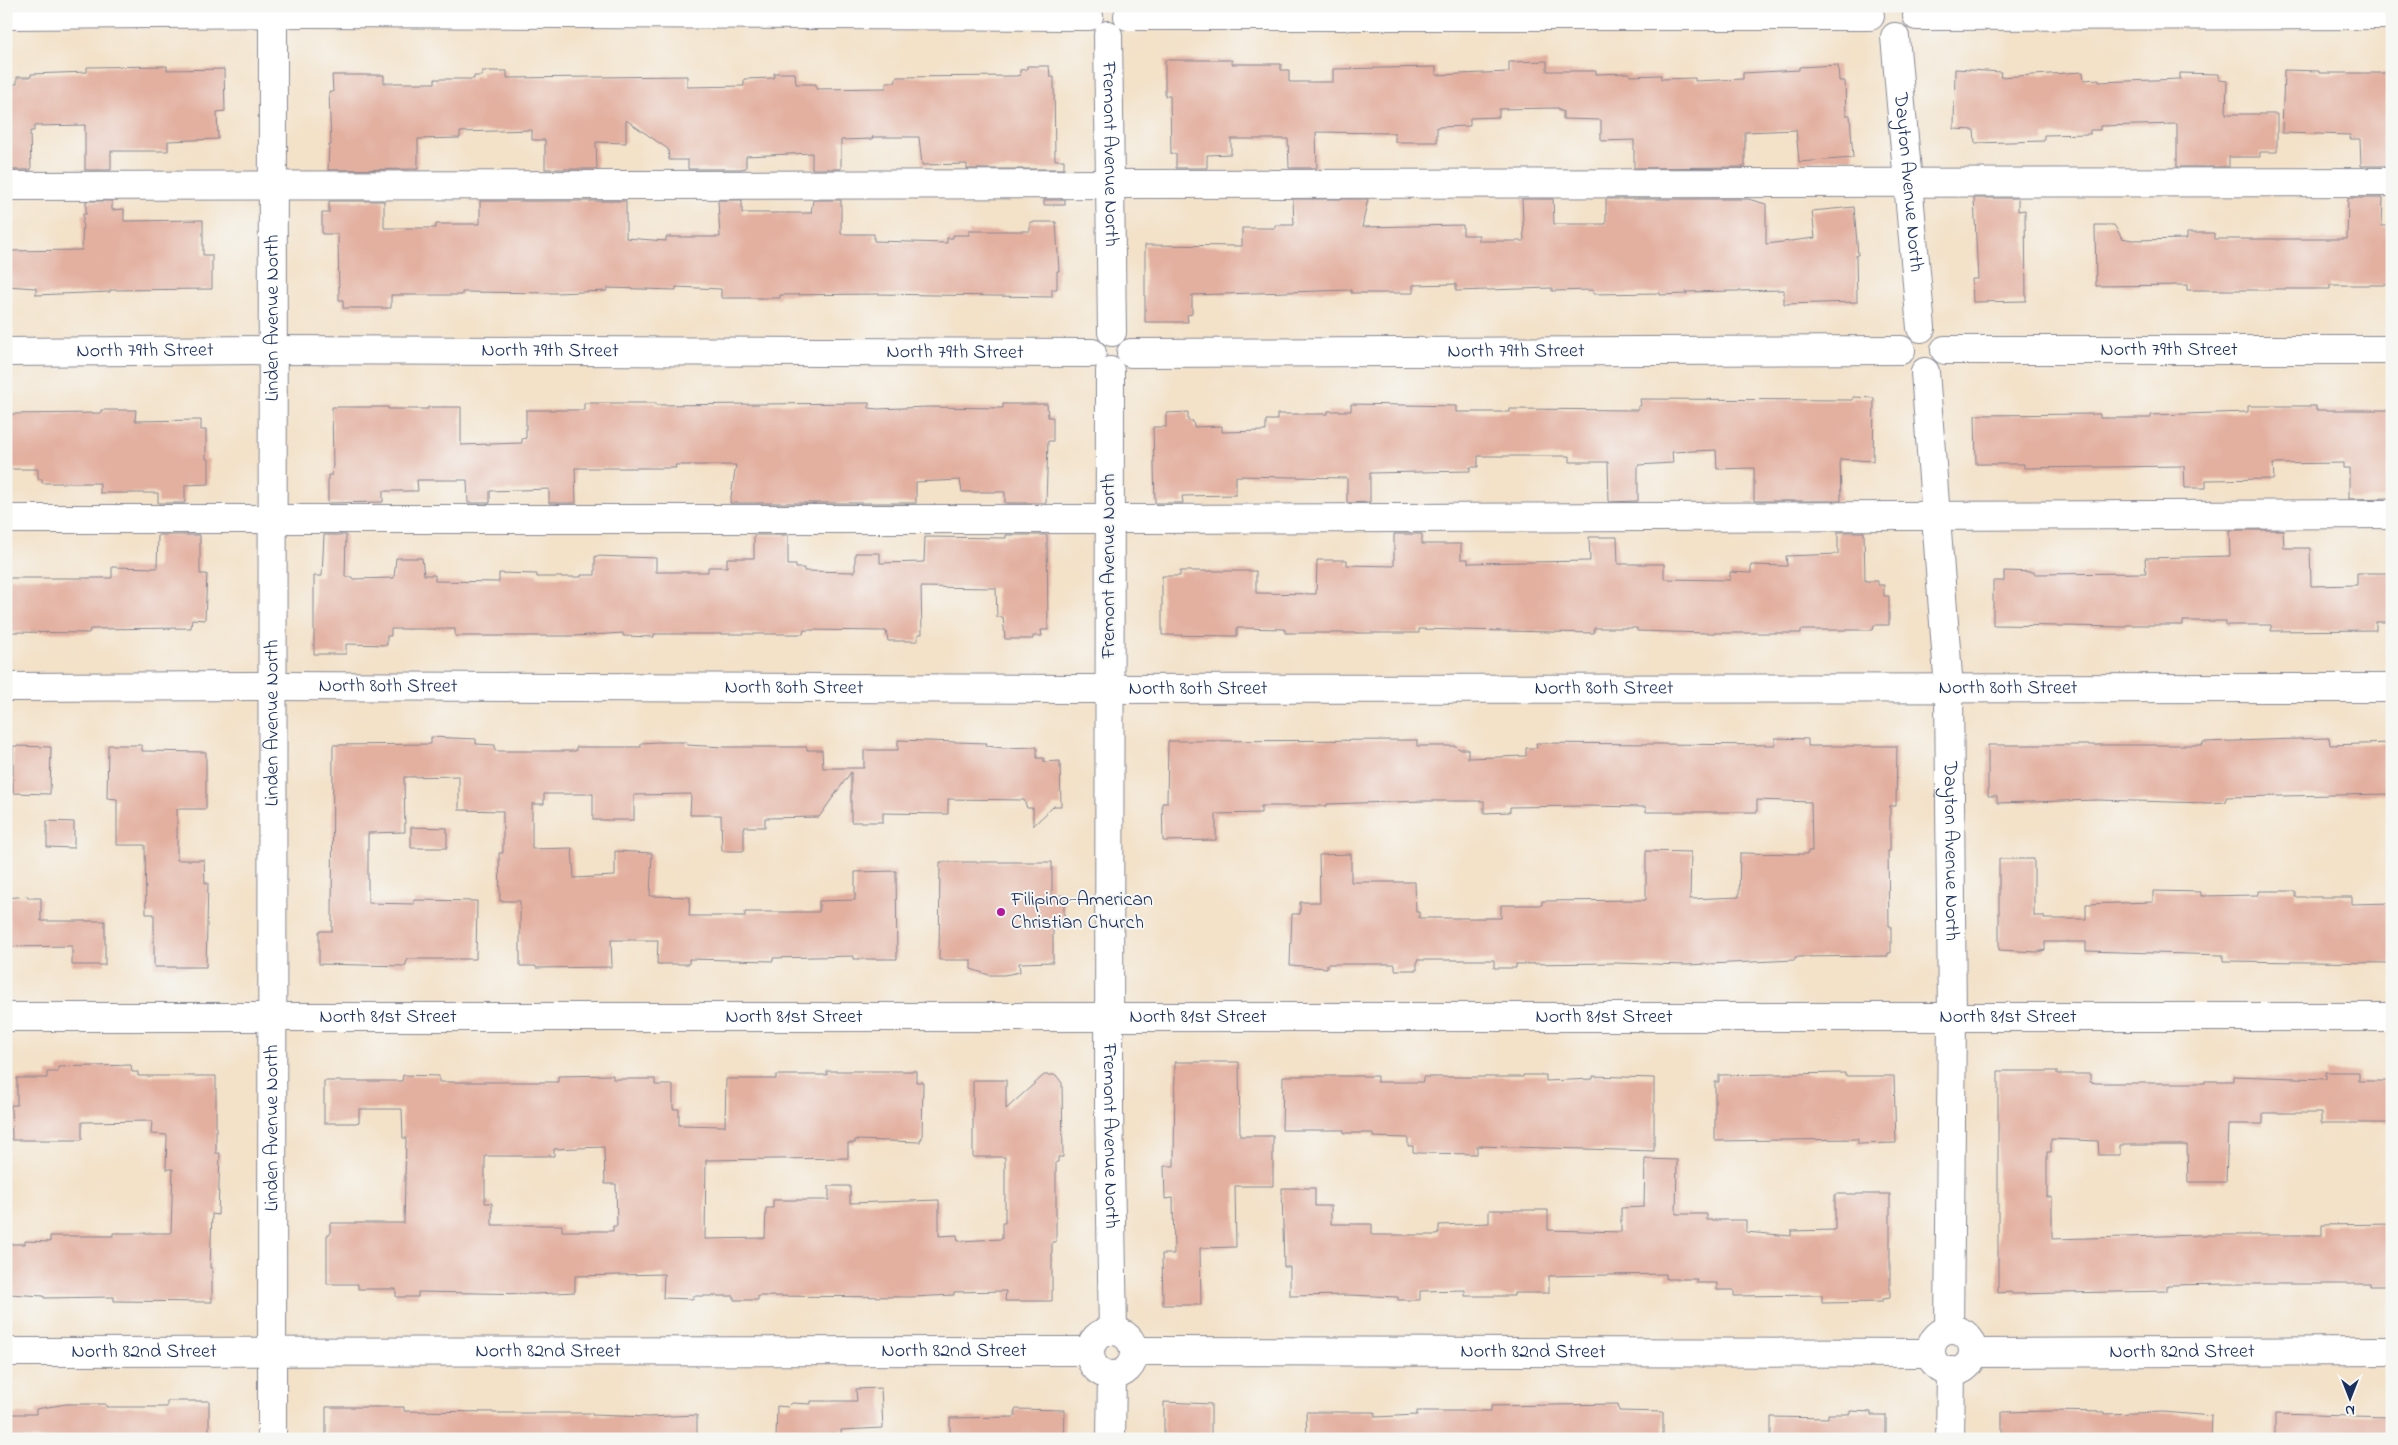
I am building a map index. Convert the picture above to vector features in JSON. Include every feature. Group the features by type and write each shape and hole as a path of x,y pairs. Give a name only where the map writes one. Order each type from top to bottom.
{"street":[{"path":"6,15 273,10 1096,19 1120,31 1127,22 1126,11 1871,11 1877,30 1884,35 1895,36 1907,33 1915,23 1916,11 2392,15"},
{"name":"Linden Avenue North","path":"272,1439 273,10"},
{"name":"Fremont Avenue North","path":"1096,19 1109,185 1112,332"},
{"name":"Dayton Avenue North","path":"1895,36 1921,328"},
{"path":"6,186 2392,182"},
{"path":"1921,328 1936,332 1941,338 1944,350 1940,363 1925,372 1914,370 1908,366 1903,360 1901,350 1904,338 1909,332 1921,328"},
{"path":"1112,332 1127,338 1131,353 1124,367 1101,362 1094,344 1098,338 1112,332"},
{"name":"North 79th Street","path":"6,352 274,350 1101,362"},
{"name":"North 79th Street","path":"1131,353 1901,350"},
{"name":"North 79th Street","path":"1944,350 2392,350"},
{"name":"Fremont Avenue North","path":"1101,362 1110,519 1112,1331"},
{"name":"Dayton Avenue North","path":"1925,372 1949,689 1952,1018 1949,1330"},
{"path":"6,519 1110,519 2392,514"},
{"name":"North 80th Street","path":"6,687 1109,689 2392,688"},
{"name":"North 81st Street","path":"6,1017 2392,1017"},
{"path":"1949,1330 1965,1334 1972,1346 1971,1359 1962,1369 1951,1371 1936,1366 1930,1352 1934,1339 1939,1334 1949,1330"},
{"path":"1112,1331 1126,1336 1134,1351 1128,1367 1123,1372 1112,1375 1096,1368 1092,1362 1090,1351 1094,1340 1099,1335 1112,1331"},
{"name":"North 82nd Street","path":"6,1352 1090,1351"},
{"name":"North 82nd Street","path":"1134,1351 1930,1352"},
{"name":"North 82nd Street","path":"1972,1352 2392,1351"},
{"path":"1950,1439 1951,1371"},
{"path":"1111,1439 1112,1375"}],"building":[{"path":"1165,60 1232,60 1232,64 1281,64 1281,70 1289,70 1289,82 1333,82 1333,69 1436,67 1436,75 1509,72 1509,62 1547,61 1547,71 1596,71 1596,74 1630,73 1630,76 1661,75 1661,79 1695,78 1695,81 1743,79 1743,73 1799,70 1799,67 1838,65 1839,81 1845,81 1846,115 1850,115 1853,158 1799,162 1796,130 1745,132 1745,167 1634,168 1634,140 1601,141 1601,120 1563,119 1563,111 1559,111 1559,108 1499,109 1499,117 1470,118 1470,126 1437,127 1437,142 1395,142 1395,133 1316,132 1317,168 1289,168 1288,139 1231,139 1231,154 1207,155 1207,168 1176,168 1176,154 1171,154 1170,96 1165,96"},
{"path":"167,66 167,70 224,69 225,111 217,112 218,139 168,141 168,151 111,151 111,170 85,170 85,125 34,126 34,131 30,131 31,170 8,170 7,84 17,84 17,77 31,77 31,74 87,72 87,67"},
{"path":"1027,66 1049,66 1050,77 1054,77 1055,160 1064,160 1064,169 967,169 967,164 922,165 919,137 872,137 873,139 841,140 841,169 812,169 812,153 746,156 746,168 740,169 688,169 688,160 669,160 668,149 626,120 626,143 596,142 597,169 545,169 545,140 532,140 532,130 460,132 460,138 418,139 418,169 328,170 329,145 331,145 329,92 333,92 332,75 384,75 384,83 435,83 435,79 474,79 474,76 482,76 482,71 507,71 507,78 687,76 687,87 744,86 744,79 774,78 774,73 795,73 796,84 816,84 816,89 886,88 886,82 896,82 896,77 1016,76 1020,75 1020,70 1027,69"},
{"path":"1955,69 2001,72 2000,77 2083,72 2084,80 2099,79 2099,82 2180,79 2180,73 2219,74 2219,80 2227,81 2226,114 2277,114 2277,152 2260,152 2260,157 2229,157 2229,167 2177,167 2177,124 2100,126 2100,130 2090,130 2090,134 2044,135 2044,141 1975,143 1974,130 1954,129"},
{"path":"2284,70 2319,71 2319,73 2392,73 2392,166 2361,166 2360,139 2350,139 2350,135 2282,133"},
{"path":"1974,198 2018,198 2018,211 2025,210 2026,301 1973,302 1972,279 1978,279"},
{"path":"2348,198 2383,198 2382,226 2392,226 2392,285 2330,285 2330,289 2271,290 2187,290 2187,285 2096,286 2095,225 2114,225 2122,238 2132,240 2187,239 2187,233 2214,233 2214,239 2347,239"},
{"path":"1293,199 1368,199 1362,227 1463,225 1463,235 1479,235 1479,241 1524,241 1522,199 1553,199 1554,224 1606,224 1606,199 1748,199 1766,204 1766,244 1815,238 1812,211 1854,207 1858,255 1856,255 1857,302 1784,304 1784,290 1686,292 1687,294 1660,295 1660,293 1593,294 1593,290 1552,291 1552,288 1456,291 1456,284 1413,285 1413,293 1351,293 1351,290 1192,295 1192,314 1187,315 1188,322 1145,322 1145,245 1242,246 1242,228 1275,228 1275,225 1294,225"},
{"path":"718,200 742,200 742,213 811,213 813,200 841,200 841,234 874,234 874,241 947,243 947,238 953,238 953,235 969,235 969,231 1030,231 1030,222 1056,222 1059,271 1057,271 1057,289 1052,289 1052,297 877,294 780,295 780,298 721,298 721,289 676,287 676,290 607,288 607,291 556,293 462,292 462,295 391,295 391,308 343,308 343,300 339,300 338,234 322,234 322,213 329,213 329,201 384,201 384,228 436,228 436,224 480,224 480,201 626,201 626,238 666,241 666,237 720,237"},
{"path":"1044,200 1065,200 1065,205 1044,205"},
{"path":"86,201 112,201 112,210 124,209 124,221 203,220 203,255 212,255 212,289 110,290 110,292 36,295 36,288 6,286 6,251 82,250 83,214 86,214"},
{"path":"1853,397 1874,398 1873,461 1840,459 1841,501 1754,501 1754,468 1717,469 1716,450 1672,452 1673,463 1638,465 1638,501 1609,502 1608,462 1570,462 1570,456 1478,456 1478,467 1470,467 1470,471 1370,473 1370,502 1347,503 1347,478 1236,476 1236,495 1182,496 1183,503 1155,503 1153,427 1166,427 1166,413 1188,412 1188,421 1193,421 1194,427 1222,426 1222,432 1266,431 1266,420 1277,420 1277,414 1328,414 1328,411 1351,411 1351,404 1456,406 1456,412 1510,412 1510,409 1638,410 1638,406 1641,406 1640,399 1853,400"},
{"path":"584,403 656,403 656,405 869,403 869,408 878,409 928,407 1003,408 1003,404 1047,404 1048,417 1053,417 1053,441 1048,441 1046,503 1005,503 1005,492 962,492 960,480 916,482 916,503 730,503 736,465 675,465 676,468 575,468 576,503 549,503 549,489 490,491 490,503 468,503 467,480 417,480 418,491 383,491 383,502 328,503 328,475 332,475 333,466 332,407 428,409 428,407 461,407 461,445 522,443 522,439 526,438 526,410 584,410"},
{"path":"2248,406 2316,406 2316,410 2392,410 2392,498 2349,499 2349,468 2343,468 2343,463 2273,464 2274,479 2206,480 2206,488 2185,488 2184,466 2024,468 2024,464 1976,464 1975,415 2100,414 2100,418 2151,418 2151,415 2248,412"},
{"path":"101,410 136,410 135,421 201,420 201,430 206,430 206,459 209,459 209,484 185,485 185,503 158,503 158,493 100,493 100,483 42,483 42,479 38,479 38,469 6,469 6,414 101,413"},
{"path":"2229,530 2283,530 2284,548 2310,548 2311,586 2357,585 2357,573 2392,573 2392,622 2376,622 2376,630 2271,631 2271,625 2226,625 2226,621 2183,621 2183,625 2126,625 2126,627 1993,625 1993,581 2004,581 2004,571 2034,572 2034,574 2146,573 2145,558 2230,556"},
{"path":"1838,532 1864,532 1865,581 1878,581 1878,585 1884,585 1884,596 1889,596 1889,625 1874,625 1873,630 1801,630 1801,633 1706,633 1637,631 1637,628 1594,628 1594,633 1419,629 1419,633 1285,633 1285,629 1237,628 1237,636 1162,635 1162,576 1180,576 1180,571 1256,571 1256,593 1316,594 1317,560 1347,560 1347,565 1394,566 1394,534 1422,534 1422,544 1461,544 1461,559 1468,559 1468,563 1590,561 1589,537 1617,537 1618,564 1664,564 1664,579 1730,580 1730,572 1751,573 1751,565 1787,566 1786,556 1838,554"},
{"path":"158,535 200,535 200,574 207,574 205,620 192,619 191,628 90,629 89,633 12,632 12,629 6,629 6,588 9,588 9,578 112,578 112,567 157,568"},
{"path":"324,535 346,535 345,577 352,577 352,579 394,578 396,558 422,558 424,575 435,575 435,581 499,582 499,573 537,574 537,577 581,577 581,575 595,575 595,556 656,558 656,572 708,572 708,567 727,567 727,558 754,558 754,535 788,535 788,565 804,568 804,571 855,572 855,553 880,553 880,563 924,562 925,537 1006,538 1006,535 1047,535 1048,630 1041,630 1042,636 1033,636 1033,639 1005,639 1003,617 997,617 996,588 921,587 922,634 918,634 918,641 888,641 886,631 804,630 803,634 654,634 654,637 623,636 623,633 575,636 455,636 455,629 391,629 391,636 387,636 387,645 346,644 346,654 314,654 314,576 322,576"},
{"path":"431,737 476,739 476,744 495,745 495,751 576,751 576,747 641,747 641,743 658,742 687,742 687,745 724,747 807,747 807,750 822,750 823,768 864,768 864,750 898,750 898,740 987,743 986,746 1003,748 1037,747 1037,758 1044,758 1044,762 1060,761 1061,806 1054,806 1033,826 1033,808 1027,808 1024,800 948,799 948,814 883,813 883,822 851,822 851,772 819,817 765,818 765,827 744,827 744,851 722,851 721,815 690,815 691,794 634,795 634,820 593,820 593,794 544,794 544,804 532,804 532,849 572,848 574,878 615,876 615,851 652,853 650,896 690,897 689,916 745,916 745,912 819,912 819,901 855,900 855,872 896,871 897,959 854,959 854,956 773,958 773,961 689,959 689,964 657,964 658,940 611,940 612,967 536,968 536,966 520,966 520,901 500,901 499,853 503,853 503,811 459,810 459,776 404,777 405,832 368,833 368,903 414,904 414,900 477,901 476,959 408,959 405,966 319,964 319,931 332,931 333,745 431,744"},
{"path":"1775,738 1808,739 1808,746 1897,746 1896,806 1890,806 1890,851 1888,851 1891,953 1888,953 1888,956 1795,957 1795,960 1687,965 1616,963 1516,964 1516,968 1494,968 1494,960 1417,960 1417,970 1395,970 1395,964 1327,964 1327,968 1290,965 1292,914 1300,914 1300,902 1320,902 1319,855 1351,854 1351,882 1415,882 1416,912 1419,912 1419,918 1501,918 1501,905 1542,905 1542,901 1646,900 1646,851 1691,852 1690,899 1739,897 1740,853 1808,854 1808,851 1812,851 1811,802 1757,800 1757,812 1646,812 1646,807 1582,806 1510,807 1510,812 1484,813 1484,801 1261,806 1261,813 1216,814 1216,840 1163,841 1162,803 1167,803 1168,741 1417,740 1417,746 1456,746 1459,749 1468,749 1468,758 1526,756 1526,748 1537,748 1536,743 1775,745"},
{"path":"2329,738 2330,745 2392,743 2392,794 2226,797 2226,802 2208,803 2097,800 1997,803 1997,796 1988,796 1988,745 2203,745 2203,742"},
{"path":"108,745 142,745 142,751 206,752 206,809 177,809 177,860 204,860 205,883 208,883 206,967 154,967 154,914 146,914 145,845 117,845 117,799 107,798"},
{"path":"13,746 51,747 50,794 13,793"},
{"path":"47,821 74,822 74,848 47,847"},
{"path":"411,827 447,828 447,848 411,848"},
{"path":"1999,859 2034,859 2034,916 2044,916 2044,919 2086,919 2086,904 2153,902 2153,891 2201,892 2201,896 2258,895 2258,891 2295,891 2295,897 2352,897 2352,904 2392,903 2392,963 2223,961 2223,955 2086,951 2086,942 2045,942 2045,950 2038,952 1999,950"},
{"name":"Filipino-American Christian Church","path":"940,862 1052,862 1052,896 1064,895 1064,928 1053,929 1053,962 1019,963 1020,972 989,975 971,969 971,960 939,960"},
{"path":"28,896 28,898 41,898 41,921 105,921 105,965 72,965 72,946 6,947 6,898"},
{"path":"1175,1062 1239,1062 1240,1136 1273,1136 1273,1186 1235,1186 1236,1247 1200,1248 1201,1305 1163,1305 1162,1254 1174,1254 1173,1198 1165,1199 1164,1166 1174,1166"},
{"path":"131,1065 132,1072 138,1072 138,1076 216,1076 216,1153 220,1153 218,1215 212,1214 210,1268 212,1268 212,1302 114,1301 114,1297 44,1298 44,1296 8,1294 6,1244 25,1244 25,1241 50,1242 50,1236 113,1236 113,1233 171,1233 173,1169 166,1169 167,1135 151,1134 152,1121 82,1122 82,1140 12,1140 11,1105 17,1105 17,1078 47,1078 47,1072 58,1072 58,1067"},
{"path":"827,1071 916,1071 916,1082 923,1082 922,1139 920,1139 920,1142 855,1140 855,1143 848,1143 848,1158 706,1160 705,1239 765,1238 766,1208 773,1208 773,1200 829,1200 829,1186 850,1186 850,1203 939,1200 939,1236 957,1235 958,1241 1002,1239 1002,1223 1005,1223 1005,1157 973,1157 973,1080 1006,1080 1006,1109 1044,1075 1056,1075 1062,1083 1063,1157 1058,1157 1058,1162 1056,1162 1056,1242 1052,1242 1052,1301 1005,1301 1006,1291 954,1292 954,1295 912,1297 758,1296 758,1300 734,1300 734,1296 693,1296 693,1299 663,1298 664,1274 575,1276 575,1292 535,1294 418,1292 418,1297 396,1297 396,1289 358,1289 358,1284 327,1284 327,1235 330,1235 330,1223 404,1223 406,1138 403,1138 402,1109 359,1109 359,1122 324,1123 324,1081 402,1081 403,1075 439,1076 439,1082 558,1082 558,1076 613,1075 613,1079 655,1079 655,1085 673,1085 673,1109 679,1109 679,1125 725,1126 726,1079 776,1079 776,1075 827,1075","holes":["604,1147 605,1184 616,1184 617,1226 613,1226 613,1231 562,1231 562,1225 492,1225 492,1203 485,1203 485,1156 554,1156 554,1149"]},
{"path":"1998,1071 2057,1071 2057,1074 2090,1074 2090,1082 2096,1083 2205,1083 2205,1081 2233,1081 2233,1076 2326,1079 2326,1072 2359,1072 2359,1081 2392,1081 2392,1123 2321,1123 2321,1113 2263,1113 2263,1124 2228,1124 2226,1182 2188,1182 2187,1145 2120,1145 2120,1155 2099,1155 2098,1141 2051,1139 2051,1152 2047,1152 2047,1197 2052,1197 2052,1239 2198,1235 2322,1235 2322,1225 2392,1224 2392,1286 2370,1286 2370,1284 2167,1285 2167,1291 1998,1293"},
{"path":"1845,1073 1845,1076 1894,1076 1896,1143 1858,1144 1858,1139 1715,1141 1715,1082 1719,1082 1719,1075"},
{"path":"1523,1075 1546,1075 1546,1081 1593,1079 1593,1076 1654,1078 1654,1151 1477,1146 1477,1154 1419,1153 1413,1152 1413,1146 1408,1146 1408,1138 1373,1137 1373,1133 1344,1133 1344,1130 1282,1130 1283,1076 1377,1076 1377,1082 1423,1082 1423,1077 1523,1077"},
{"path":"1645,1159 1677,1160 1676,1214 1707,1214 1707,1220 1746,1220 1746,1232 1791,1236 1791,1231 1835,1230 1835,1194 1890,1194 1890,1298 1882,1299 1882,1302 1822,1303 1822,1295 1734,1296 1734,1290 1717,1290 1717,1283 1697,1283 1697,1279 1666,1279 1666,1274 1549,1276 1549,1293 1514,1293 1514,1296 1465,1296 1465,1290 1420,1291 1420,1300 1398,1300 1398,1297 1348,1295 1290,1296 1290,1267 1284,1267 1282,1188 1315,1188 1315,1206 1331,1206 1331,1224 1372,1224 1372,1235 1437,1235 1439,1234 1439,1225 1489,1223 1489,1210 1548,1210 1548,1230 1621,1232 1621,1208 1644,1207"},
{"path":"881,1388 883,1428 841,1430 841,1439 776,1439 777,1406 788,1407 792,1403 811,1404 811,1401 857,1401 856,1389"},
{"path":"167,1401 209,1401 209,1435 205,1435 205,1439 6,1439 6,1414 36,1414 36,1409 66,1404 106,1404 106,1407 167,1407"},
{"path":"1164,1402 1211,1404 1211,1436 1164,1436"},
{"path":"1618,1404 1619,1411 1663,1412 1663,1439 1307,1439 1306,1412 1375,1412 1375,1417 1417,1415 1417,1411 1491,1411 1491,1406"},
{"path":"326,1407 404,1407 404,1411 592,1413 592,1415 648,1417 697,1415 697,1439 326,1439"},
{"path":"1015,1409 1065,1410 1064,1439 950,1439 950,1418 1015,1417"},
{"path":"1850,1411 1871,1412 1871,1415 1886,1415 1886,1439 1771,1439 1771,1417 1828,1418 1828,1414 1850,1414"},
{"path":"2002,1412 2105,1412 2105,1414 2163,1412 2212,1416 2211,1439 2002,1439"},
{"path":"2275,1414 2390,1417 2390,1439 2275,1439"}],"place":[{"name":"Filipino-American Christian Church","path":"1001,912"}]}
